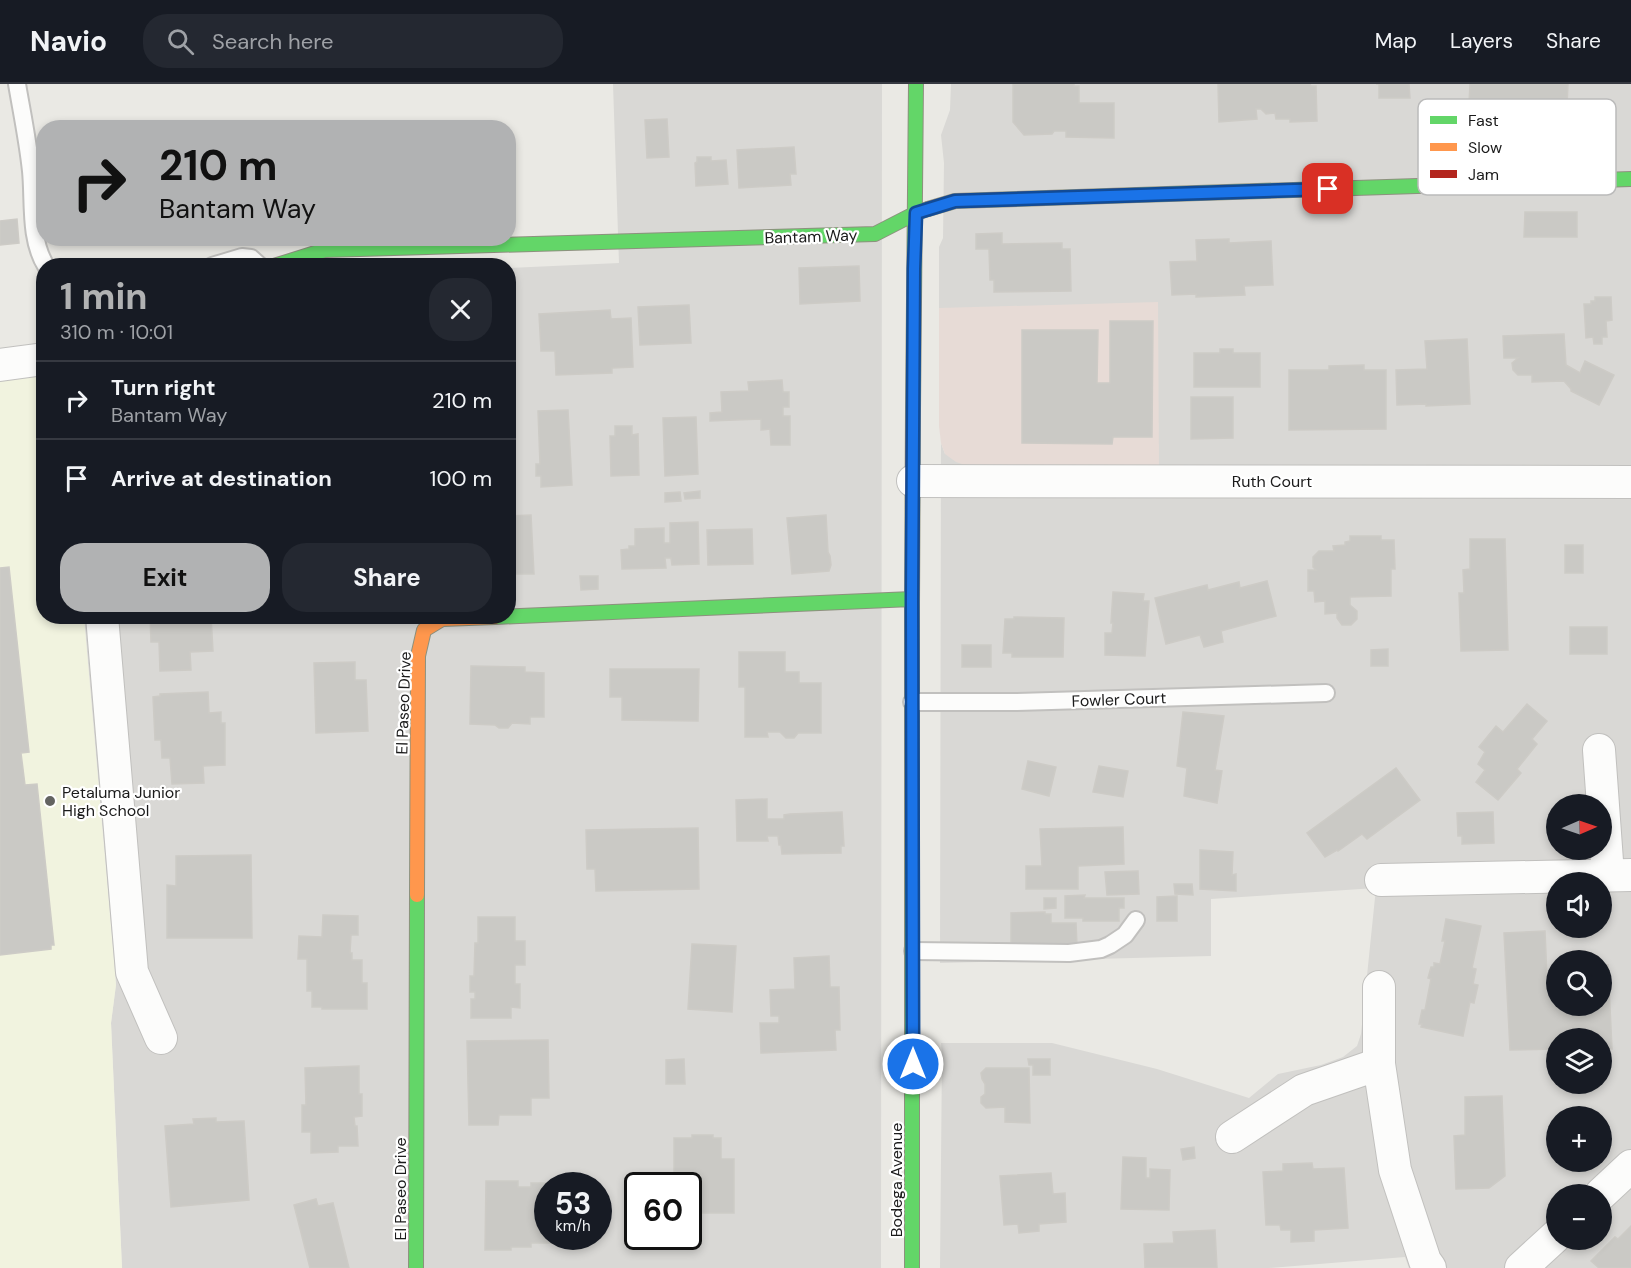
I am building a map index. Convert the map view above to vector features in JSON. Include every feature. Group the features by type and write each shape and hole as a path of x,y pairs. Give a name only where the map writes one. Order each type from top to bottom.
{"street":[{"name":"Bodega Avenue","path":"912,1268 912,599 916,84"},
{"name":"Bantam Way","path":"1616,179 1631,179"},
{"name":"Bantam Way","path":"516,244 875,234 916,213 955,201 1418,186"},
{"name":"Bantam Way","path":"300,258 325,250 462,246"},
{"path":"0,365 36,360"},
{"name":"Ruth Court","path":"913,481 1631,482"},
{"name":"El Paseo Drive","path":"516,617 912,599"},
{"path":"103,624 132,972 161,1038"},
{"name":"El Paseo Drive","path":"416,1268 418,656 424,630 434,624"},
{"path":"1381,880 1619,875 1599,750"},
{"path":"1379,987 1379,1064 1395,1170 1425,1261 1430,1268"},
{"path":"1232,1137 1304,1090 1379,1064"},
{"path":"1612,1184 1631,1166"},
{"path":"1521,1268 1546,1244"}],"lane":[{"path":"17,84 31,171 36,236"},
{"name":"Fowler Court","path":"912,702 1017,702 1326,693"},
{"path":"913,951 1069,953 1101,949 1125,935 1136,920"}],"shaded area":[{"path":"613,84 882,84 881,1268 122,1268 111,1023 116,984 85,624 516,624 516,268 619,263"},
{"path":"951,84 1631,84 1631,1268 1409,1268 1405,1257 1269,1268 940,1268 941,1043 1052,1043 1157,1069 1249,1098 1278,1074 1321,1065 1343,1057 1357,1046 1361,1034 1376,888 1211,899 1211,956 940,963 941,443 945,454 939,247 943,238 944,163 941,135 950,110"},
{"path":"1158,302 1159,469 968,466 956,462 945,454 939,426 939,308"},
{"name":"Petaluma Junior High School","path":"36,376 36,624 85,624 116,985 111,1023 122,1268 0,1268 0,380"}],"building":[{"path":"1013,84 1074,84 1074,86 1079,86 1079,103 1114,103 1114,138 1066,137 1066,131 1024,135 1013,122"},
{"path":"1218,84 1310,84 1316,86 1317,121 1290,122 1290,119 1276,119 1275,113 1266,114 1261,109 1256,109 1257,119 1219,122"},
{"path":"1379,84 1409,84 1410,98 1379,98"},
{"path":"1470,84 1568,84 1567,99 1469,99"},
{"path":"667,119 669,157 647,158 645,120"},
{"path":"794,147 796,174 790,174 791,185 739,188 737,150"},
{"path":"697,157 711,157 711,161 726,160 728,184 696,186"},
{"path":"1525,212 1577,212 1577,237 1524,237"},
{"path":"17,219 19,243 0,245 0,221"},
{"path":"1002,233 1002,244 1062,243 1062,249 1070,249 1071,291 994,292 994,280 990,280 989,249 976,249 976,234"},
{"path":"1229,239 1229,243 1271,241 1273,285 1244,286 1245,295 1196,297 1196,294 1172,295 1170,262 1197,261 1196,240"},
{"path":"859,266 860,301 800,304 799,268"},
{"path":"1595,297 1611,297 1612,320 1606,321 1607,337 1602,337 1602,344 1594,344 1593,337 1586,338 1584,304 1591,304 1591,301 1595,301"},
{"path":"689,305 691,343 640,345 638,307"},
{"path":"610,310 611,319 631,318 633,367 612,368 612,373 556,375 555,351 541,351 539,314"},
{"path":"1110,321 1153,321 1152,437 1113,437 1112,444 1022,443 1022,330 1098,330 1097,383 1110,383"},
{"path":"1564,334 1566,365 1580,373 1585,361 1614,375 1599,405 1571,391 1564,381 1532,382 1532,375 1518,375 1513,370 1512,363 1518,358 1504,358 1503,336"},
{"path":"1467,339 1470,404 1397,405 1396,370 1427,369 1425,341"},
{"path":"1220,349 1233,349 1233,353 1260,353 1260,387 1194,387 1194,353 1220,353"},
{"path":"1364,365 1364,370 1386,370 1386,429 1289,430 1289,370 1329,370 1329,366"},
{"path":"782,380 783,392 789,392 789,407 783,407 783,416 790,416 790,445 771,445 770,429 761,430 761,419 710,421 710,413 722,412 721,392 749,391 748,382"},
{"path":"1191,397 1233,397 1233,438 1191,439"},
{"path":"568,410 572,485 541,487 541,476 536,476 536,464 540,464 538,411"},
{"path":"696,417 698,474 665,476 663,418"},
{"path":"615,426 632,426 632,435 638,434 639,475 611,476 610,436 615,436"},
{"path":"700,491 700,498 685,499 684,493"},
{"path":"680,492 681,501 665,502 665,493"},
{"path":"531,515 534,574 516,574 516,516"},
{"path":"826,515 831,565 829,571 792,574 787,518"},
{"path":"698,522 699,564 672,565 671,558 665,558 666,568 622,569 621,550 635,546 635,529 664,528 664,543 670,543 670,523"},
{"path":"752,529 753,564 708,565 707,530"},
{"path":"1350,536 1381,536 1381,540 1394,540 1395,569 1391,569 1391,596 1350,597 1350,605 1357,611 1357,619 1351,625 1342,625 1337,618 1337,613 1325,614 1325,601 1315,602 1314,591 1308,591 1308,570 1316,570 1313,567 1313,557 1319,551 1334,551 1333,546 1345,545 1345,542 1350,541"},
{"path":"1470,539 1505,539 1508,650 1461,651 1459,593 1464,593 1463,570 1470,569"},
{"path":"1565,545 1583,545 1583,573 1565,573"},
{"path":"9,567 29,752 21,753 25,785 37,784 54,945 51,945 51,949 0,955 0,568"},
{"path":"580,576 598,576 598,589 581,590"},
{"path":"1267,581 1276,616 1221,631 1223,642 1204,647 1200,635 1166,644 1155,598 1207,585 1208,590 1239,582 1240,588"},
{"path":"1113,592 1144,594 1143,601 1149,601 1145,656 1105,655 1105,633 1112,633"},
{"path":"1014,617 1064,618 1063,657 1012,657 1012,653 1003,653 1005,619 1014,619"},
{"path":"150,624 211,624 213,651 190,652 191,670 160,671 159,642 151,642"},
{"path":"1570,627 1607,627 1607,654 1570,654"},
{"path":"962,645 991,645 991,667 962,667"},
{"path":"1388,649 1388,666 1371,666 1371,650"},
{"path":"739,652 785,652 785,672 799,672 799,683 821,683 821,733 798,733 794,738 786,738 780,732 767,732 768,737 745,737 745,687 739,687"},
{"path":"355,662 355,680 366,680 368,731 316,733 314,663"},
{"path":"471,666 525,667 525,672 544,673 544,717 530,717 530,724 512,723 508,728 470,724"},
{"path":"610,669 699,669 698,721 622,720 622,697 610,697"},
{"path":"208,692 209,713 221,712 221,723 225,723 225,765 203,766 204,783 172,784 170,758 162,758 161,740 155,740 153,697 160,696 160,694"},
{"path":"1527,704 1547,721 1532,739 1537,744 1517,769 1521,773 1498,800 1476,782 1485,770 1478,764 1485,752 1479,747 1496,726 1503,732"},
{"path":"1183,712 1224,716 1215,770 1222,771 1217,803 1184,796 1187,768 1177,766"},
{"path":"1028,761 1056,767 1049,796 1022,789"},
{"path":"1099,766 1128,771 1123,797 1093,792"},
{"path":"1396,768 1420,800 1367,839 1362,834 1325,857 1307,833"},
{"path":"767,799 767,819 784,819 784,815 790,814 842,812 844,846 841,846 841,853 782,854 778,836 767,836 768,841 737,841 736,800"},
{"path":"1493,812 1494,843 1462,844 1462,836 1458,836 1457,813"},
{"path":"1123,827 1124,864 1078,866 1078,889 1026,889 1026,866 1042,866 1040,829"},
{"path":"698,828 699,889 596,891 595,869 587,869 586,830"},
{"path":"1200,850 1233,852 1232,875 1236,874 1236,891 1200,889"},
{"path":"251,855 252,938 167,938 167,885 176,886 176,856"},
{"path":"1138,871 1139,894 1107,895 1105,872"},
{"path":"1174,884 1192,884 1193,895 1175,894"},
{"path":"1085,895 1084,898 1124,898 1124,908 1119,908 1119,921 1083,921 1083,918 1065,918 1065,896"},
{"path":"1177,896 1177,921 1157,921 1157,897"},
{"path":"1044,898 1056,898 1056,908 1044,909"},
{"path":"1045,912 1045,914 1051,914 1051,923 1076,923 1077,946 1011,950 1011,913"},
{"path":"323,915 358,916 358,935 351,935 350,953 352,953 352,960 362,960 362,983 367,983 367,1009 312,1007 312,991 307,991 307,959 298,959 299,936 322,937"},
{"path":"478,917 515,917 515,941 525,941 525,965 515,965 515,984 520,984 520,1008 511,1007 511,1018 471,1018 471,999 475,999 475,992 470,992 470,976 474,976"},
{"path":"1446,919 1481,926 1472,968 1476,969 1473,984 1478,985 1474,1003 1470,1002 1463,1036 1421,1027 1422,1024 1419,1024 1422,1010 1425,1010 1431,967 1434,967 1434,963 1440,964 1445,941 1442,941"},
{"path":"1545,931 1546,1016 1610,1016 1611,1028 1546,1028 1546,1049 1510,1050 1504,933"},
{"path":"692,944 736,946 732,1012 688,1009"},
{"path":"829,956 830,987 839,987 840,1030 835,1030 836,1050 761,1053 760,1023 779,1023 779,1016 771,1016 770,990 795,989 794,958"},
{"path":"548,1040 549,1098 531,1098 531,1115 499,1115 498,1125 469,1125 467,1041"},
{"path":"684,1059 685,1084 666,1084 666,1060"},
{"path":"1028,1059 1050,1059 1050,1075 1033,1075 1033,1065 1029,1065"},
{"path":"359,1066 362,1116 354,1117 358,1146 338,1146 338,1152 311,1153 311,1132 302,1132 302,1105 306,1105 305,1068"},
{"path":"986,1068 1029,1068 1030,1123 1005,1122 1005,1107 986,1108 981,1103 981,1097 985,1094 985,1084 981,1073"},
{"path":"1502,1096 1505,1176 1489,1188 1456,1189 1454,1136 1465,1135 1465,1097"},
{"path":"216,1118 216,1122 244,1121 249,1200 171,1207 165,1126 194,1124 193,1119"},
{"path":"692,1135 713,1135 713,1138 721,1138 721,1159 734,1159 734,1213 702,1213 702,1172 674,1172 674,1138 692,1138"},
{"path":"1194,1147 1195,1158 1183,1160 1181,1149"},
{"path":"1123,1157 1146,1158 1146,1178 1150,1178 1150,1169 1170,1170 1169,1210 1121,1209"},
{"path":"1312,1163 1313,1169 1344,1168 1348,1228 1314,1230 1314,1241 1291,1242 1291,1230 1281,1230 1280,1225 1266,1225 1263,1172 1283,1171 1283,1164"},
{"path":"1051,1173 1053,1194 1065,1193 1066,1222 1039,1224 1039,1231 1019,1233 1018,1224 1004,1225 1000,1176"},
{"path":"486,1181 518,1181 518,1187 531,1187 531,1183 534,1183 534,1243 531,1243 531,1247 511,1247 511,1250 485,1250"},
{"path":"316,1199 318,1206 333,1203 349,1268 310,1268 294,1205"},
{"path":"1631,1226 1631,1268 1599,1268 1591,1261 1602,1250 1612,1250 1612,1240 1615,1237 1618,1239"},
{"path":"1215,1230 1217,1268 1145,1268 1144,1244 1174,1243 1173,1232"}],"traffic: fast":[{"path":"913,409 916,84"},
{"path":"1616,179 1631,179"},
{"path":"1137,195 1418,186"},
{"path":"516,244 875,234 928,209"},
{"path":"300,258 325,250 462,246"},
{"path":"516,616 912,599"},
{"path":"912,604 912,1268"},
{"path":"416,1268 417,895"}],"traffic: slow":[{"path":"417,895 418,656 424,630 434,624"}],"traffic: jam":[{"path":"928,209 955,201 1137,195"},
{"path":"912,604 913,409"}],"place":[{"name":"Petaluma Junior High School","path":"50,801"}],"route":[{"path":"913,1064 912,599 916,213 955,201 1328,189"}]}
